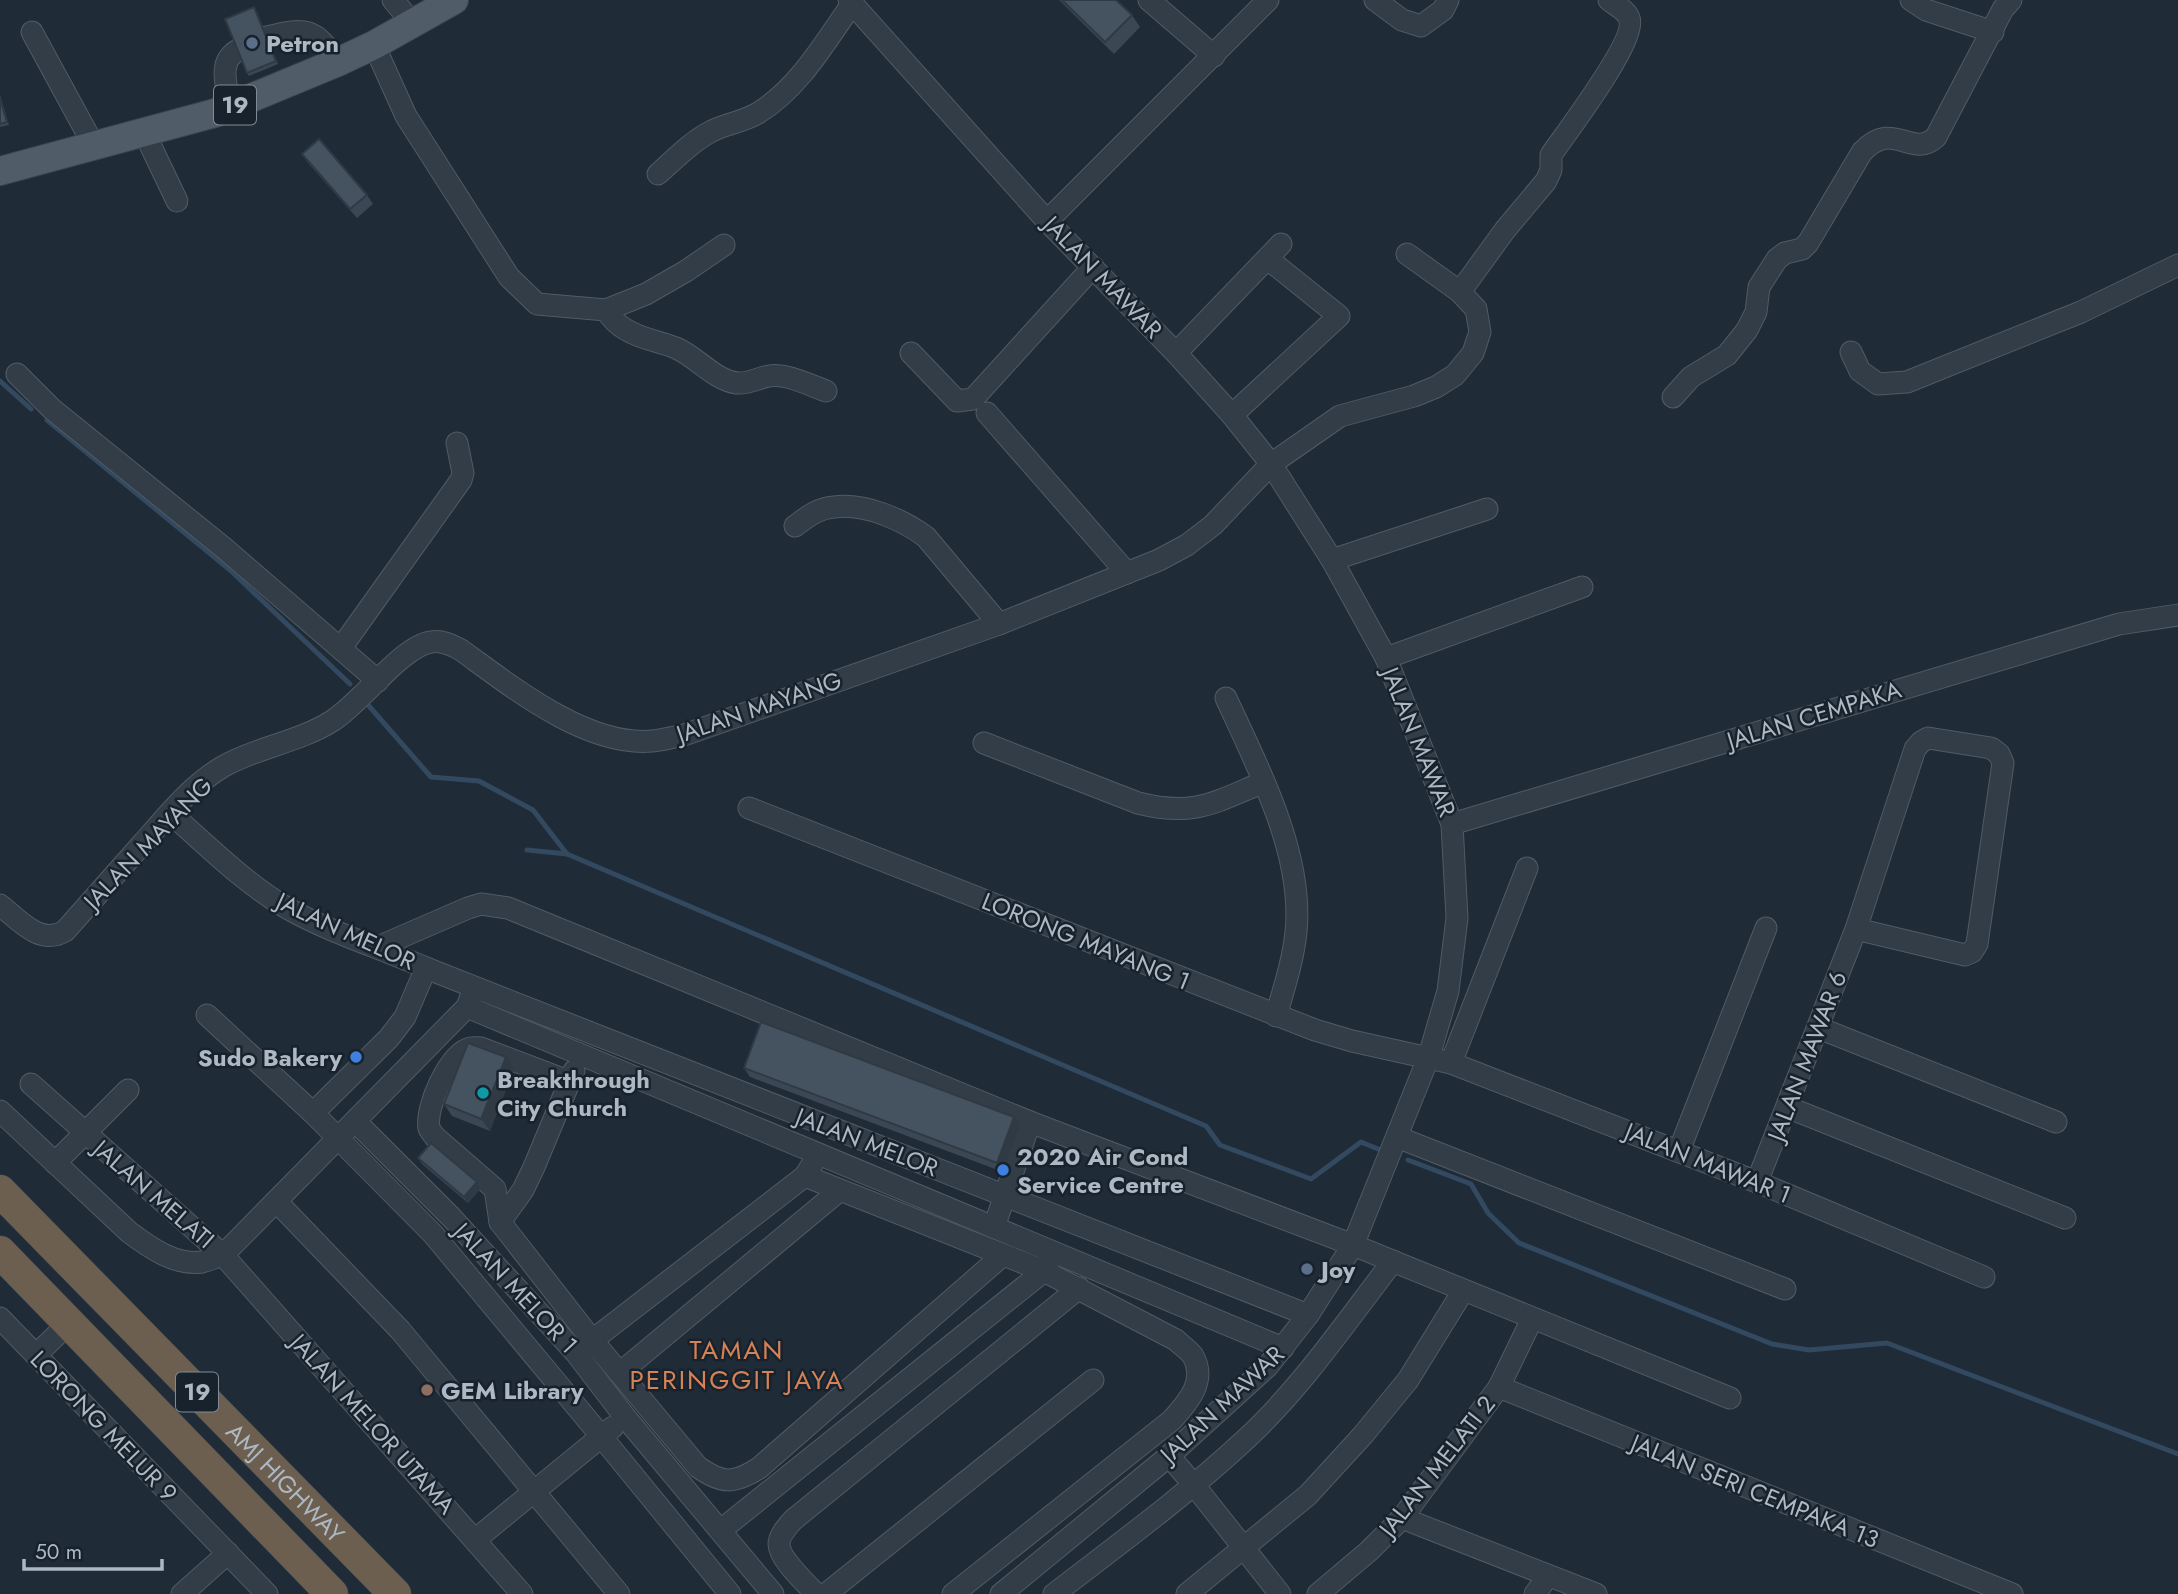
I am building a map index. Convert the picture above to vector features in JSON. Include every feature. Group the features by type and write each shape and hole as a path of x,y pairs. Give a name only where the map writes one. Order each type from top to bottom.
{"highway":[{"name":"AMJ HIGHWAY","path":"0,1191 395,1594"},
{"name":"AMJ HIGHWAY","path":"0,1252 332,1594"}],"main road":[{"name":"19","path":"0,172 230,107 374,45 454,0"}],"street":[{"path":"393,0 413,24"},
{"path":"1149,0 1214,56"},
{"path":"1048,221 1268,0"},
{"path":"1375,0 1402,20 1422,26 1443,10 1448,0"},
{"path":"1406,254 1460,292 1505,230 1546,181 1551,155 1625,44 1630,19 1609,0"},
{"path":"1911,0 1926,10 1993,32"},
{"path":"1673,397 1691,377 1727,355 1747,330 1756,312 1759,287 1764,276 1785,253 1802,249 1808,243 1871,143 1881,138 1924,144 1936,137 2003,9 2011,0"},
{"path":"658,174 712,131 757,114 780,96 799,77 850,2"},
{"name":"JALAN MAWAR","path":"850,2 1048,221 1176,353 1232,415 1271,464 1332,560 1386,659 1452,824 1457,918 1448,990 1429,1056 1353,1245 1308,1315 1268,1366 1169,1456 1001,1594"},
{"path":"267,37 294,30 309,33 323,40 338,62"},
{"path":"32,32 94,146"},
{"path":"374,45 406,116 509,277 537,304 606,310 646,294 724,245"},
{"path":"230,107 224,68 227,58 238,50"},
{"path":"144,132 177,201"},
{"path":"1176,353 1274,251 1339,316 1232,415"},
{"path":"1851,352 1860,371 1878,384 1907,382 2081,312 2178,265"},
{"path":"911,354 957,401 973,399 1093,267"},
{"name":"JALAN MAYANG","path":"0,905 35,933 47,937 58,936 191,791 225,765 311,732 332,721 355,704 418,645 432,641 448,643 549,711 614,737 650,741 684,735 999,624 1159,560 1187,545 1213,525 1271,464 1339,416 1414,396 1455,375 1473,353 1480,332 1476,309 1460,292"},
{"path":"606,310 615,322 627,331 675,348 697,359 715,374 735,383 753,383 770,376 788,377 826,391"},
{"path":"18,374 52,410 224,548 378,681"},
{"path":"987,413 1127,573"},
{"path":"341,649 461,481 463,473 457,443"},
{"path":"795,526 813,513 834,506 862,509 912,526 926,537 999,624"},
{"path":"1332,560 1487,509"},
{"path":"1386,659 1582,587"},
{"name":"JALAN CEMPAKA","path":"1452,824 2119,624 2178,615"},
{"path":"1226,698 1264,782 1285,839 1295,888 1296,930 1289,975 1276,1016"},
{"name":"JALAN MAWAR 6","path":"1757,1182 1856,929 1915,749 1928,738 1991,748 1999,754 2003,762 1977,944 1972,952 1965,956 1856,929"},
{"path":"984,743 1138,803 1162,809 1202,807 1264,782"},
{"name":"LORONG MAYANG 1","path":"749,808 1276,1016 1352,1041 1429,1056"},
{"name":"JALAN MELOR","path":"170,813 260,889 287,908 426,968 1308,1315"},
{"path":"1451,1063 1527,868"},
{"path":"378,947 481,904 508,908 1030,1122 1353,1245 1730,1398"},
{"path":"1679,1151 1766,929"},
{"name":"JALAN MELOR","path":"313,1113 389,1038 405,1017 426,968"},
{"path":"0,1111 129,1232 152,1248 177,1260 200,1262 223,1255 467,1007 474,987"},
{"path":"1448,990 1474,1000"},
{"name":"JALAN MELOR","path":"467,1007 994,1227 1049,1261 1283,1348"},
{"path":"207,1015 313,1113 433,1234 730,1594"},
{"path":"1819,1028 2056,1122"},
{"path":"568,1080 481,1048 471,1047 452,1062 434,1094 429,1128 435,1137 495,1189 500,1222 584,1347 621,1372 698,1467 713,1478 730,1480 745,1477 759,1468 1003,1255"},
{"path":"500,1222 523,1190 568,1080 583,1056"},
{"name":"JALAN MAWAR 1","path":"1429,1056 1757,1182 1984,1278"},
{"path":"412,1063 434,1094"},
{"name":"JALAN MELATI","path":"31,1084 223,1255"},
{"path":"717,1112 727,1087"},
{"path":"55,1163 128,1090"},
{"path":"1787,1107 2065,1218"},
{"name":"JALAN MELOR 1","path":"355,1121 584,1347 625,1417 773,1594"},
{"path":"994,1227 1030,1122"},
{"path":"1397,1137 1785,1289"},
{"path":"584,1347 805,1176 819,1154"},
{"path":"805,1176 1003,1255 1049,1261 1079,1289 1177,1340 1192,1355 1198,1373 1195,1391 1172,1420 953,1594"},
{"path":"621,1372 839,1191"},
{"path":"276,1201 400,1330 620,1594"},
{"name":"JALAN MELOR UTAMA","path":"223,1255 522,1594"},
{"path":"721,1530 1049,1261"},
{"path":"1054,1594 1195,1485 1247,1438 1288,1396 1393,1261"},
{"path":"816,1594 783,1557 779,1544 784,1531 793,1520 1079,1289"},
{"path":"1187,1594 1308,1495 1363,1435 1408,1380 1463,1291"},
{"name":"LORONG MELUR 9","path":"0,1318 267,1594"},
{"name":"JALAN MELATI 2","path":"1318,1594 1402,1518 1499,1387 1532,1319"},
{"path":"36,1355 68,1324"},
{"path":"826,1594 1093,1380"},
{"name":"JALAN SERI CEMPAKA 13","path":"1499,1387 2012,1594"},
{"path":"476,1539 625,1417"},
{"path":"1169,1456 1280,1594"},
{"path":"1402,1518 1596,1594"},
{"path":"182,1594 228,1553"},
{"path":"1535,1594 1548,1576"}],"building":[{"path":"1062,0 1116,0 1132,15 1105,42"},
{"name":"Petron","path":"254,7 276,61 247,73 225,19"},
{"path":"0,99 7,122 0,124"},
{"path":"319,139 367,195 350,209 302,154"},
{"path":"761,1022 1014,1117 997,1163 744,1068"},
{"name":"Breakthrough City Church","path":"468,1043 506,1057 481,1119 444,1104"},
{"path":"431,1143 477,1182 464,1197 418,1158"}],"waterway":[{"path":"0,381 31,409"},
{"path":"47,420 230,570 350,684"},
{"path":"369,706 431,777 479,781 533,810 567,854 1206,1126 1220,1145 1311,1179 1361,1142 1378,1149"},
{"path":"527,850 567,854"},
{"path":"1408,1160 1471,1184 1488,1213 1519,1243 1772,1344 1809,1350 1887,1343 2178,1454"}],"place":[{"name":"Petron","path":"252,43"},
{"name":"Sudo Bakery","path":"356,1057"},
{"name":"Breakthrough City Church","path":"483,1093"},
{"name":"2020 Air Cond Service Centre","path":"1003,1170"},
{"name":"Joy","path":"1307,1269"},
{"name":"GEM Library","path":"427,1390"}],"district":[{"name":"TAMAN PERINGGIT JAYA","path":"737,1365"}]}
